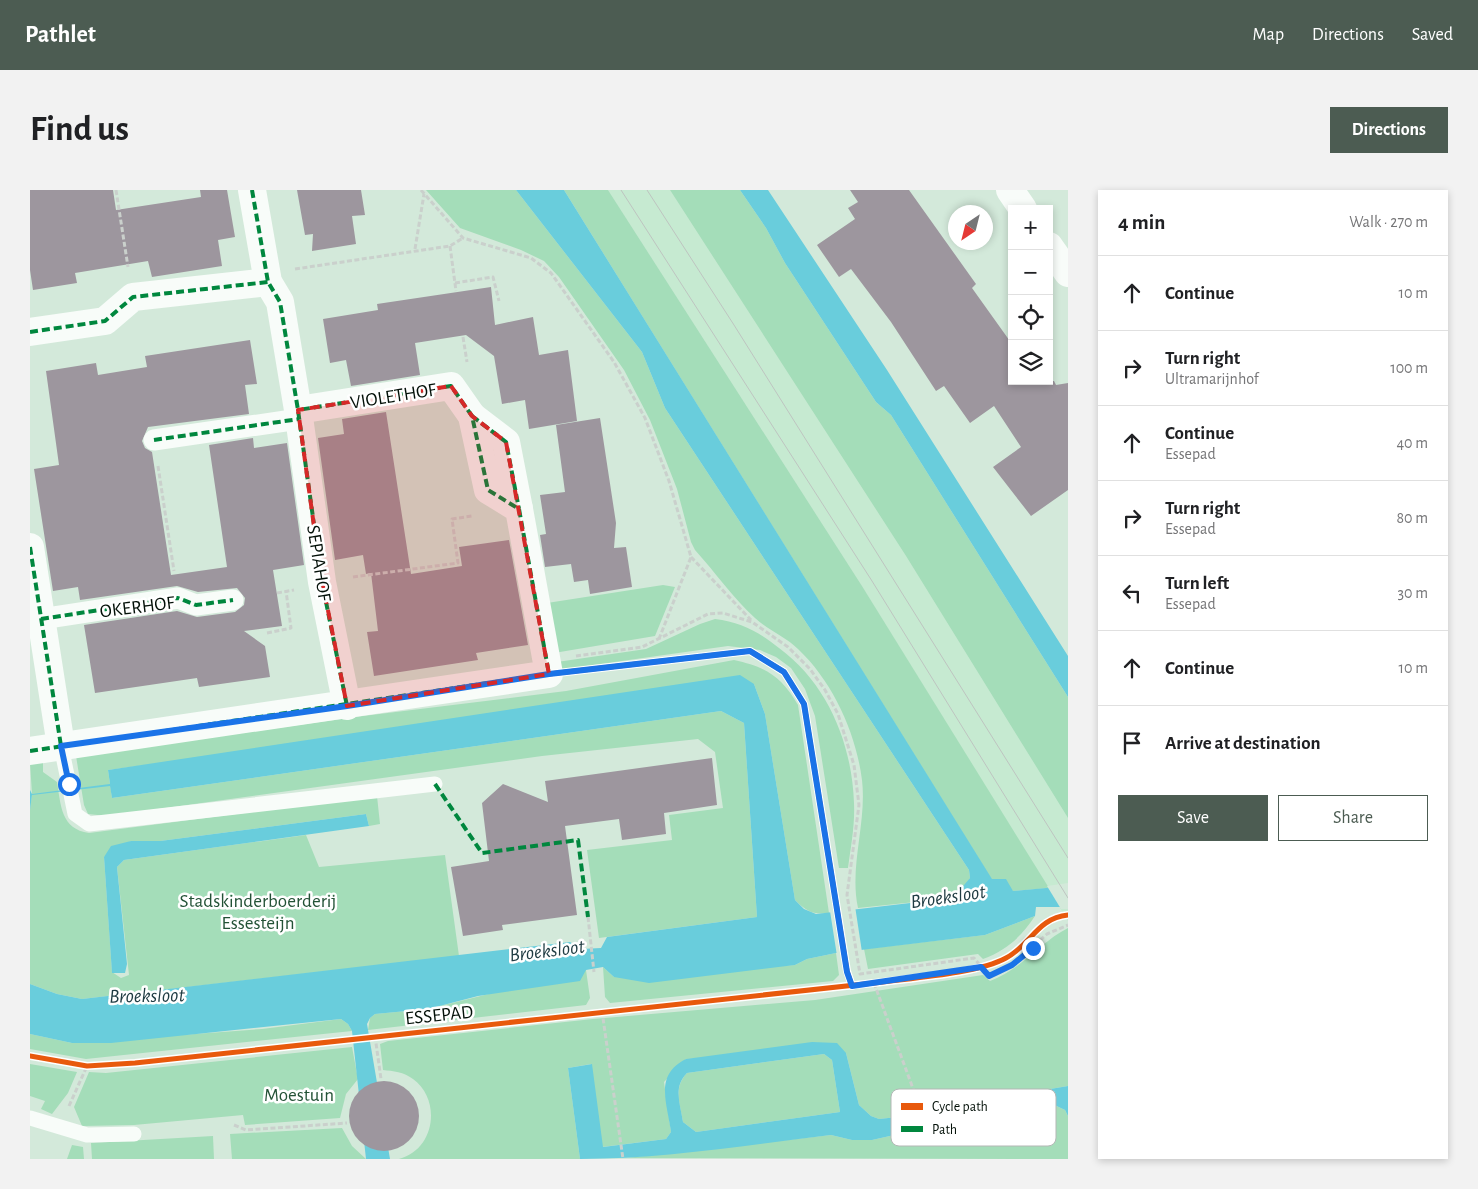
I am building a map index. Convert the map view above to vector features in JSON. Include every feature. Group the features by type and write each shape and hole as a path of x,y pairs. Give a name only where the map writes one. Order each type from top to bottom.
{"street":[{"name":"SEPIAHOF","path":"252,190 268,282 280,302 299,414 322,582 347,706"},
{"path":"1010,190 1020,205"},
{"path":"1052,250 1068,273"},
{"path":"30,332 105,320 133,297 268,282"},
{"name":"VIOLETHOF","path":"299,414 451,386 472,416 506,442 549,674"},
{"path":"154,440 299,414"},
{"name":"VIOLETHOF","path":"472,416 488,490"},
{"path":"488,490 519,509"},
{"path":"30,547 61,746"},
{"name":"OKERHOF","path":"41,619 178,598 196,605 233,600"},
{"path":"30,751 347,706 549,674"}],"lane":[{"path":"61,746 74,814 89,824 435,784"},
{"path":"30,1118 87,1135 134,1134"}],"path":[{"path":"116,190 133,297"},
{"path":"415,250 423,192"},
{"path":"423,192 463,238 531,258 551,273 614,362 645,418 669,481 691,557 752,622 788,647 810,669 825,690 848,742 854,765 859,805 847,895 860,974 974,958 989,976 1012,965 1047,934 1068,925"},
{"path":"268,282 286,271 450,246 463,238"},
{"path":"450,246 456,291"},
{"path":"455,283 493,277 499,301"},
{"path":"154,440 178,598"},
{"path":"322,582 458,563 452,519 475,515 488,490"},
{"path":"659,639 691,557"},
{"path":"267,633 291,628 286,591"},
{"path":"549,674 555,659 642,647 708,614 723,613 752,622"},
{"path":"588,916 595,982"},
{"path":"971,968 989,964"},
{"path":"866,984 884,981"},
{"path":"874,983 913,1089"},
{"path":"601,1008 623,1159"},
{"path":"593,1012 601,1008 612,1010"},
{"path":"374,1036 381,1079"},
{"path":"77,1064 96,1066"},
{"path":"73,1095 87,1066"},
{"path":"234,1125 246,1130 347,1123"}],"highlighted area":[{"path":"451,386 472,416 506,442 549,674 347,706 320,570 298,410"}],"shaded area":[{"path":"608,190 670,190 906,556 1068,818 1068,921 862,586"}],"green space":[{"path":"426,190 516,190 642,352 665,408 969,870 970,878 966,885 953,898 858,908 856,876 863,796 862,780 854,744 841,709 832,693 811,662 788,641 755,618 695,550 691,542 677,489 650,420 624,370 559,277 544,261 521,250 460,228"},
{"path":"564,190 608,190 862,586 1049,888 1013,891 992,880"},
{"path":"670,190 740,190 766,228 785,263 876,402 891,415 1068,697 1068,818 906,556"},
{"path":"663,585 675,587 655,636 554,653 547,603"},
{"path":"715,619 741,625 772,642 796,663 824,697 842,738 852,781 854,819 848,868 839,868 815,716 805,689 791,668 776,657 760,650 728,646 558,670 557,662 646,649"},
{"path":"734,660 755,666 772,674 792,695 798,705 829,913 810,911 795,900 765,714 754,684 108,770 112,798 721,711 744,723 757,917 599,938 587,850 672,840 669,815 723,808 715,752 698,739 542,756 107,816 88,814 84,805 76,756 363,716 566,691"},
{"name":"Stadskinderboerderij Essesteijn","path":"43,761 43,772 57,782 64,815 73,827 89,833 377,796 380,824 369,826 366,814 160,841 131,841 104,857 112,972 121,978 129,975 117,867 124,860 306,835 319,867 445,855 459,956 82,999 57,994 30,984 30,810 32,794 30,763"},
{"path":"1035,916 1013,942 983,959 978,954 868,969 864,949 985,935"},
{"path":"1068,928 1068,1086 1050,1089 891,1089 891,1118 879,1119 871,1116 859,1105 846,1053 686,1059 664,1082 671,1132 666,1139 602,1147 591,1064 568,1068 580,1159 399,1159 411,1154 420,1146 427,1135 431,1111 428,1099 422,1088 413,1079 402,1073 383,1070 380,1044 388,1041 593,1019 815,1000 983,975 990,981 1011,970"},
{"path":"836,953 839,975 833,981 610,1003 605,997 603,967 614,977 795,965 807,959"},
{"path":"586,970 590,998 586,1005 368,1030 370,1018 375,1014 428,1009"},
{"path":"341,1019 348,1024 352,1031 86,1059 30,1049 30,1034 72,1043 262,1029"},
{"name":"Moestuin","path":"352,1047 358,1079 346,1094 340,1118 245,1125 243,1115 134,1125 82,1126 74,1107 89,1072 106,1073"},
{"path":"824,1054 832,1060 840,1112 696,1132 683,1122 679,1090 680,1084 687,1073"},
{"path":"30,1064 77,1072 68,1093 52,1114 41,1109 45,1101 30,1096"},
{"path":"1056,1106 1065,1110 1068,1116 1068,1159 626,1158 831,1135 852,1140 872,1140 891,1136 891,1146 1056,1146"},
{"path":"342,1128 352,1146 366,1159 232,1159 230,1134"},
{"path":"213,1136 214,1159 92,1159 91,1143"},
{"path":"72,1145 83,1147 84,1159 67,1159"}],"water":[{"name":"Broeksloot","path":"516,190 564,190 992,879 1006,879 1013,891 1068,886 1068,907 1036,907 1035,916 985,935 836,953 807,959 795,965 649,983 614,977 603,967 586,970 580,981 478,996 428,1009 375,1014 367,1024 390,1159 366,1159 352,1031 348,1024 341,1019 111,1043 72,1043 30,1034 30,984 57,994 82,999 570,942 581,949 601,948 607,937 757,917 744,723 721,711 112,798 110,786 32,795 30,810 30,790 32,794 110,784 108,770 740,675 754,684 765,714 795,900 804,909 816,914 953,898 970,878 969,870 665,408 642,352"},
{"path":"740,190 768,190 887,370 1068,656 1068,697 891,415 876,402 785,263 766,228"},
{"path":"366,814 369,826 124,860 117,867 127,964 125,973 112,973 104,857 111,846 131,841 160,841"},
{"path":"812,1042 837,1043 846,1053 859,1105 871,1116 879,1119 891,1118 891,1136 872,1140 852,1140 831,1135 643,1157 580,1159 568,1068 592,1064 603,1147 666,1139 671,1132 665,1090 666,1081 676,1066 686,1059","holes":["824,1054 832,1060 840,1112 696,1132 683,1122 679,1090 680,1084 687,1073"]},
{"path":"1068,1086 1068,1116 1065,1110 1056,1106 1056,1089 1050,1089"}],"pier":[{"path":"1068,883 1068,909 1061,909 1047,886"},
{"path":"855,906 862,952 837,956 830,911"}],"building":[{"path":"30,190 113,190 116,210 201,197 200,190 227,190 235,237 218,240 222,266 152,277 148,261 75,273 77,283 33,290 30,270"},
{"path":"297,190 361,190 365,215 352,216 356,244 312,251 313,234 305,235"},
{"path":"850,190 909,190 948,245 948,250 952,250 976,284 972,288 1008,338 1008,385 1053,385 1053,381 1056,385 1068,383 1068,490 1031,516 993,467 1021,447 994,406 970,423 944,386 936,391 891,322 851,269 839,277 817,245 855,219 848,208 858,202"},
{"path":"491,287 495,325 533,317 539,355 568,350 577,421 529,429 525,400 502,404 494,356 466,335 415,343 420,375 351,386 346,360 330,363 323,319 378,310 377,304"},
{"path":"250,340 257,384 245,385 249,414 148,427 142,441 145,448 152,452 171,575 227,567 209,445 253,438 254,448 287,443 304,565 273,570 282,626 244,631 265,646 270,677 199,687 197,678 95,693 84,625 177,611 197,617 235,612 244,605 245,598 237,588 198,592 177,586 80,600 78,587 53,591 34,469 59,465 46,371 96,363 98,375 147,367 145,356"},
{"path":"386,412 411,574 462,566 459,547 509,540 528,645 476,653 478,660 374,676 367,632 378,631 371,573 366,574 363,555 335,560 318,438 344,434 342,419"},
{"path":"600,418 616,523 614,548 626,547 632,587 590,594 588,580 574,582 571,564 545,567 540,535 546,534 540,495 565,492 556,425"},
{"path":"712,758 717,805 664,813 666,834 622,840 619,819 565,826 577,915 502,925 503,930 463,936 451,867 489,861 482,803 503,784 548,802 545,781"},
{"path":"391,1081 404,1087 413,1096 417,1102 419,1116 417,1130 409,1141 398,1149 377,1151 370,1149 359,1141 351,1130 349,1109 351,1102 359,1091 370,1083"}],"tram line":[{"path":"621,190 872,581 1068,898"},
{"path":"647,190 734,325 1068,858"}],"marked path":[{"path":"252,190 268,282 280,302 298,410 322,582 347,706"},
{"path":"30,332 105,321 133,297 268,282"},
{"path":"30,751 549,674 519,509 488,490 472,416 451,386 298,410"},
{"path":"472,416 506,442 519,509"},
{"path":"154,440 299,419"},
{"path":"30,547 61,746"},
{"path":"41,619 178,598 196,605 233,600"},
{"path":"435,784 482,853 578,840 588,917"}],"cycle path":[{"path":"549,674 750,651 784,672 804,704 847,971 852,986"},
{"name":"ESSEPAD","path":"30,1056 87,1066 135,1063 942,975 978,968 1006,958 1015,953 1041,926 1057,917 1068,915"}],"route":[{"path":"69,784 61,746 347,706 549,674 750,651 784,672 804,704 847,972 852,986 981,967 989,976 1012,965 1033,948"}]}
